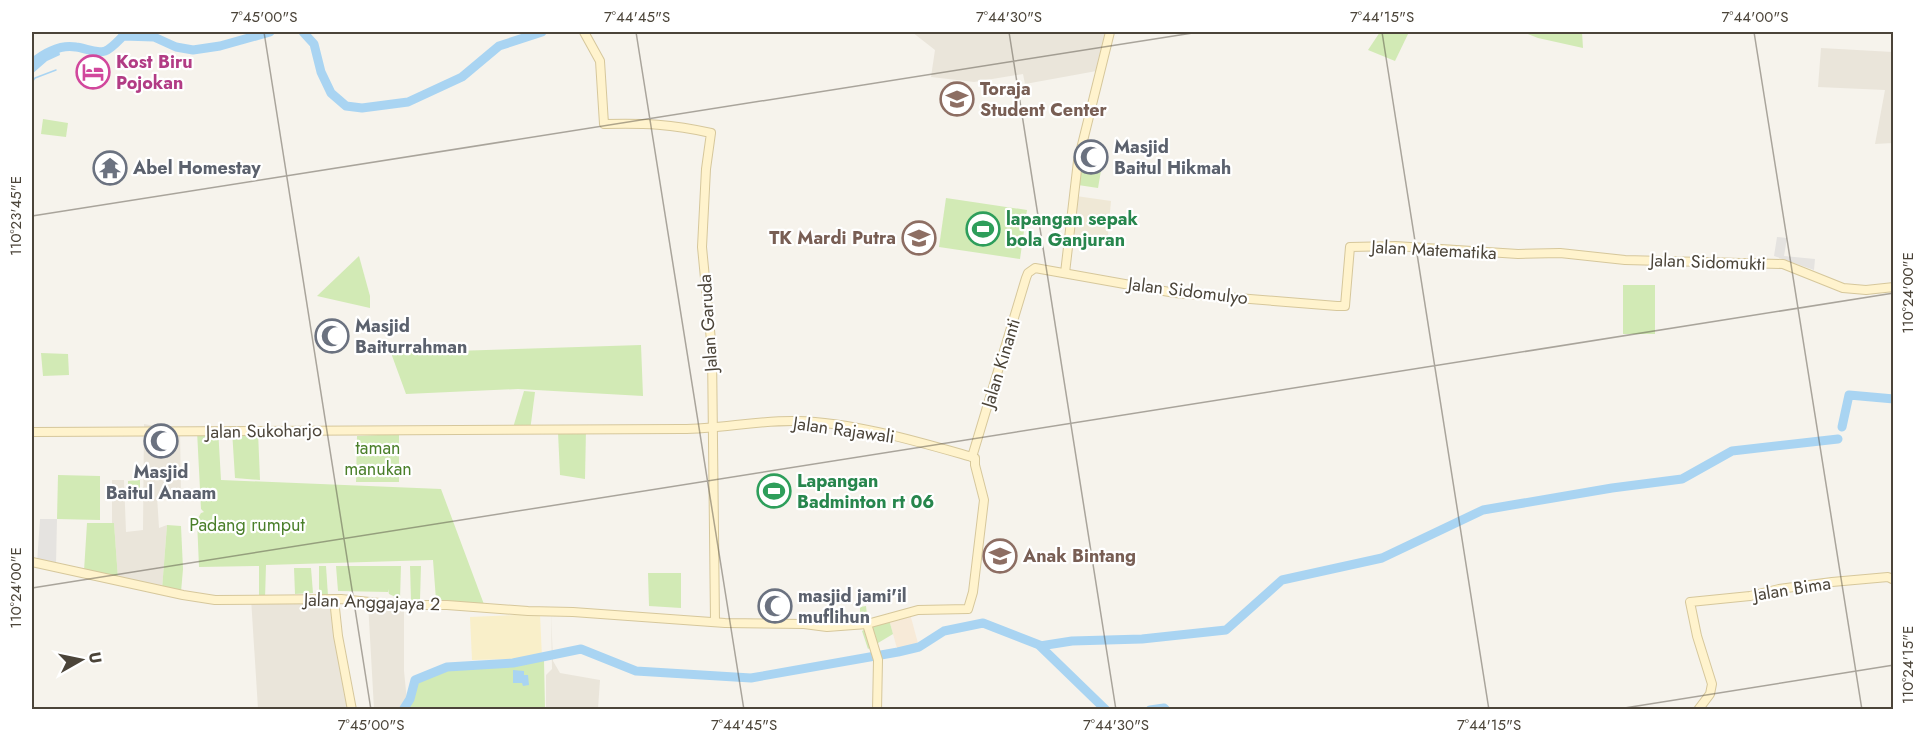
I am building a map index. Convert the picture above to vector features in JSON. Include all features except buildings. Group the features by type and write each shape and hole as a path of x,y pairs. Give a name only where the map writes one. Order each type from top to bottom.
{"main road":[{"name":"Jalan Garuda","path":"584,32 600,61 604,124 676,125 711,133 706,169 702,248 711,340 716,622"},
{"path":"1065,273 1078,161 1110,32"},
{"name":"Jalan Matematika","path":"1345,306 1350,247 1395,246 1518,254"},
{"name":"Jalan Sidomukti","path":"1518,254 1560,253 1625,260 1783,264 1843,288 1866,290 1893,287"},
{"name":"Jalan Sidomulyo","path":"1031,270 1038,268 1174,293 1345,306"},
{"name":"Jalan Kinanti","path":"972,457 1026,278 1031,270"},
{"name":"Jalan Rajawali","path":"713,429 759,422 817,422 906,439 972,457"},
{"name":"Jalan Sukoharjo","path":"32,432 713,429"},
{"name":"Jalan Anggajaya 2","path":"32,562 215,600 334,599 398,605 447,605 826,627 869,623 918,610 968,609 973,597 984,500 975,458 972,457"},
{"name":"Jalan Bima","path":"1698,710 1710,694 1712,684 1697,636 1690,602 1750,596 1779,589 1832,582 1888,577 1893,580"},
{"path":"334,599 352,710"},
{"path":"869,623 878,660 877,710"}],"shaded area":[{"path":"912,32 1111,32 1102,70 1025,84 1023,74 974,82 931,77 935,50"},
{"path":"1821,48 1893,52 1893,143 1875,144 1885,90 1818,87"},
{"path":"1076,196 1111,201 1107,246 1070,243"},
{"path":"1777,237 1787,238 1784,256 1815,259 1814,270 1774,256"},
{"path":"144,424 180,430 181,495 157,496 159,528 167,525 162,589 118,579 114,523 112,523 112,480 124,480 126,532 143,530"},
{"path":"40,519 57,519 56,565 37,563"},
{"path":"333,597 352,709 258,709 251,598"},
{"path":"368,602 404,603 404,671 407,701 402,709 374,709"},
{"path":"909,610 919,647 898,652 888,616"},
{"path":"551,612 553,661 560,673 600,680 598,709 546,709 546,675 552,669"}],"green space":[{"path":"1380,32 1409,32 1395,61 1368,50"},
{"path":"1523,32 1582,32 1583,48 1538,38"},
{"path":"43,119 68,123 66,137 41,134"},
{"path":"1082,162 1102,165 1098,188 1078,185"},
{"name":"lapangan sepak bola Ganjuran","path":"946,198 1027,210 1020,259 939,247"},
{"path":"359,256 370,296 370,308 317,296"},
{"path":"1623,285 1655,285 1655,334 1623,334"},
{"path":"641,345 643,396 518,389 406,394 391,353"},
{"path":"41,353 68,354 69,375 43,376"},
{"path":"524,391 535,392 530,431 512,431"},
{"name":"Padang rumput","path":"218,428 221,480 441,489 485,607 436,600 433,560 266,565 265,599 259,599 259,566 199,567 197,520 204,512 201,509 197,431"},
{"path":"586,429 585,479 560,475 558,432"},
{"path":"232,430 258,432 260,480 235,478"},
{"name":"taman manukan","path":"399,434 399,482 356,482 357,436"},
{"path":"58,475 100,476 100,520 57,519"},
{"path":"140,480 140,497 128,498 128,481"},
{"path":"87,523 114,523 118,579 84,571"},
{"path":"167,525 181,526 183,569 181,592 162,589"},
{"path":"319,566 326,566 328,596 319,599"},
{"path":"336,566 401,566 400,599 389,594 388,589 388,592 338,591"},
{"path":"410,566 421,566 420,600 411,600"},
{"path":"294,568 311,568 313,593 295,594"},
{"path":"648,573 681,573 681,608 649,606"},
{"path":"866,606 867,615 863,616 864,623 850,625 849,613 860,612 860,607"},
{"path":"888,616 893,634 868,649 862,631"},
{"path":"544,660 545,709 404,710 410,699 415,680 447,667"}],"sand":[{"path":"540,614 542,658 472,660 470,617"}],"water":[{"path":"58,46 60,55 47,61 32,74 32,60"},
{"path":"513,670 524,671 524,675 528,675 529,685 513,683"}],"waterway":[{"path":"32,63 58,48 70,46 98,52 105,51 123,36 154,37 176,47 193,50 220,46 270,32"},
{"path":"303,32 314,44 321,72 331,93 346,106 362,108 408,102 462,77 499,46 542,32"},
{"path":"32,82 35,78 56,70"},
{"path":"1842,427 1849,395 1894,399"},
{"path":"1106,710 1040,646 1072,641 1142,639 1226,630 1282,580 1382,558 1483,510 1612,488 1682,479 1732,451 1838,439"},
{"path":"403,710 410,699 415,680 447,667 513,663 581,649 636,671 751,678 898,652 919,647 944,631 983,623 1042,646"},
{"path":"1150,710 1164,708 1166,710"}],"place":[{"name":"Kost Biru Pojokan","path":"93,72"},
{"name":"Toraja Student Center","path":"957,99"},
{"name":"Masjid Baitul Hikmah","path":"1091,157"},
{"name":"Abel Homestay","path":"110,168"},
{"name":"lapangan sepak bola Ganjuran","path":"983,229"},
{"name":"TK Mardi Putra","path":"919,238"},
{"name":"Masjid Baiturrahman","path":"332,336"},
{"name":"Masjid Baitul Anaam","path":"161,441"},
{"name":"Lapangan Badminton rt 06","path":"774,491"},
{"name":"Anak Bintang","path":"1000,556"},
{"name":"masjid jami'il muflihun","path":"775,606"}]}
